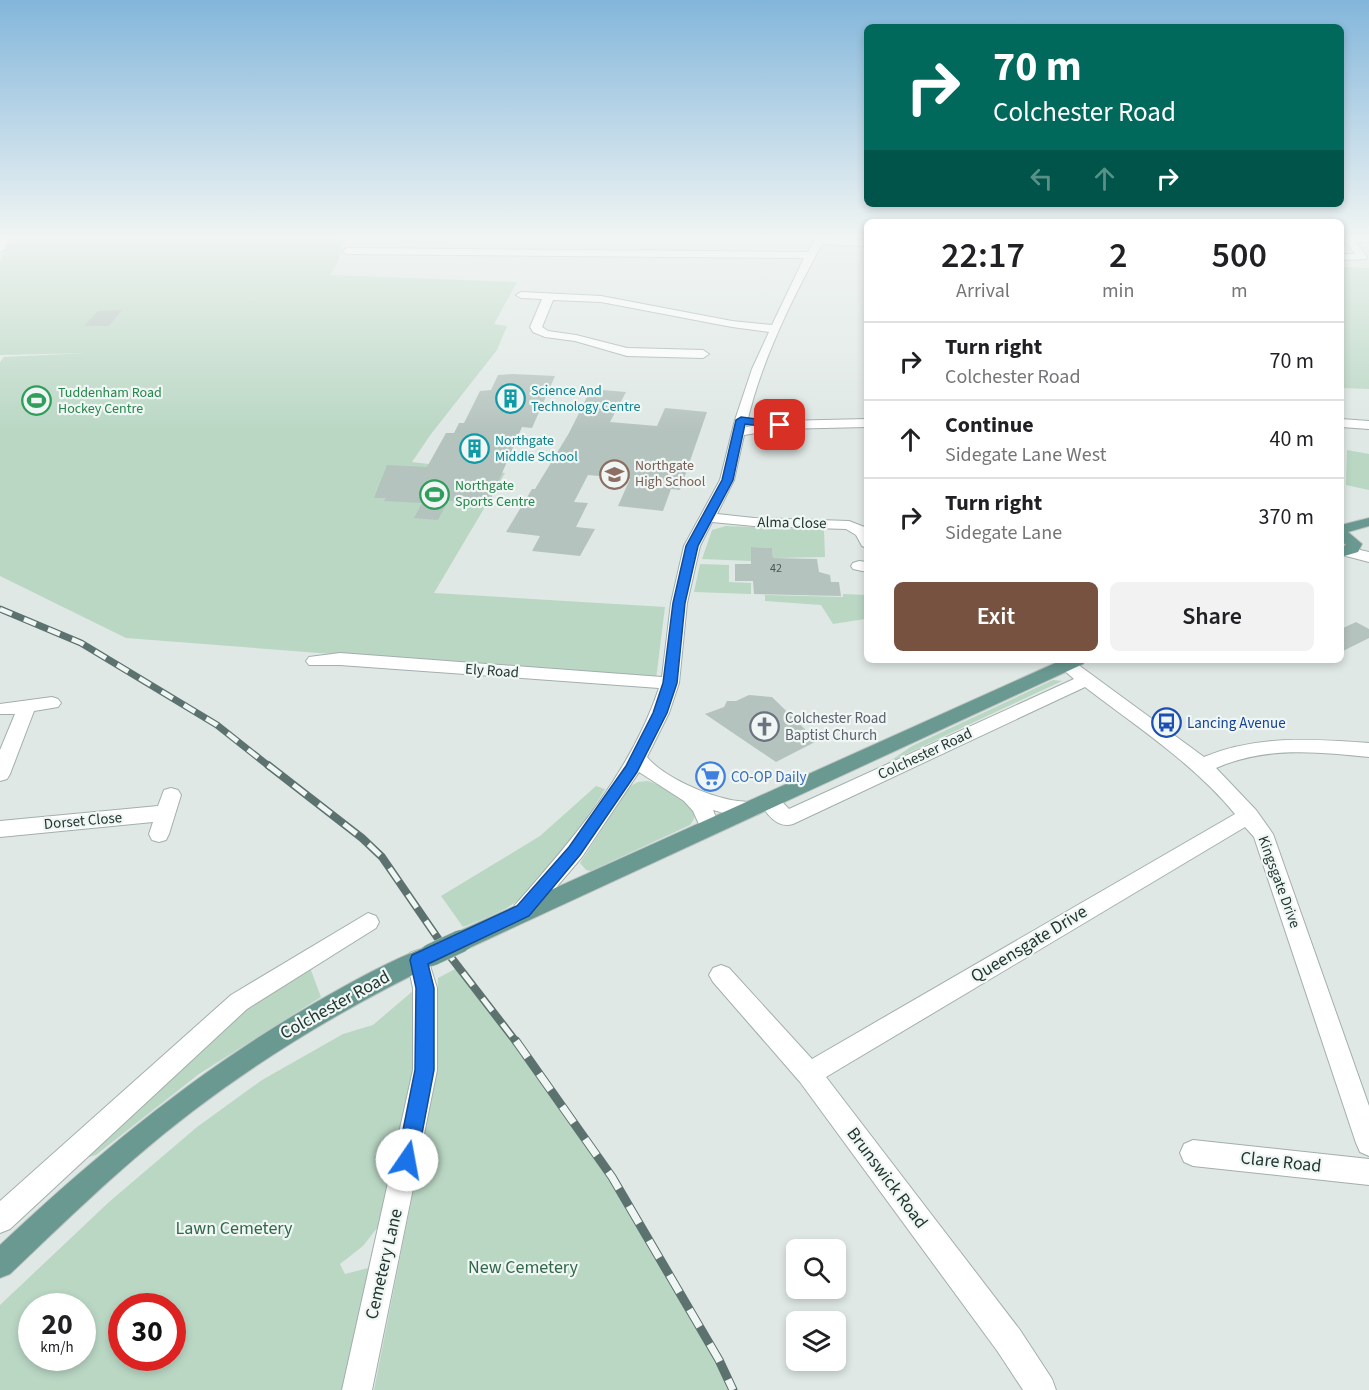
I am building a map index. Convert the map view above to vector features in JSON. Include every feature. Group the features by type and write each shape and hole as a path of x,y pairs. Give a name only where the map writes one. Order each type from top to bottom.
{"main road":[{"path":"1346,542 1366,523"},
{"name":"Colchester Road","path":"0,1264 86,1183 180,1105 270,1042 376,981 523,911 1070,663"}],"street":[{"path":"547,300 536,327 542,333 576,338 632,353 703,353"},
{"path":"609,300 725,323 776,329"},
{"path":"523,911 575,851 638,758 660,713 670,683 679,603 688,561 697,534 727,480 740,426 758,369 790,300"},
{"path":"740,426 864,423"},
{"path":"1344,423 1369,425"},
{"name":"Alma Close","path":"707,517 754,522 849,525 864,532"},
{"path":"1346,542 1369,555"},
{"name":"Ely Road","path":"315,661 340,659 670,683"},
{"name":"Kingsgate Drive","path":"1073,663 1086,680 1202,765 1249,814 1263,834 1369,1143"},
{"name":"Colchester Road","path":"694,798 725,806 760,805 786,819 1086,680"},
{"path":"3,709 52,703"},
{"path":"0,774 27,706"},
{"path":"1202,765 1249,749 1267,746 1315,746 1369,750"},
{"name":"Colchester Road","path":"638,758 650,771 694,798 702,807 710,828"},
{"name":"Dorset Close","path":"0,829 168,804 159,834"},
{"name":"Queensgate Drive","path":"809,1074 1249,814"},
{"path":"0,1219 239,1002 368,922"},
{"name":"Cemetery Lane","path":"357,1390 425,1070 424,958"},
{"name":"Brunswick Road","path":"721,975 809,1074 1009,1341 1041,1390"},
{"name":"Clare Road","path":"1193,1153 1369,1172"},
{"path":"58,1166 86,1183"}],"green space":[{"name":"Northgate Sports Centre","path":"0,300 507,300 494,324 507,326 497,350 412,462 505,473 434,593 665,607 656,679 126,638 0,576 0,362 4,357 87,353 0,355"},
{"path":"1344,300 1369,300 1369,389 1344,388"},
{"path":"1347,450 1369,454 1369,490 1346,485"},
{"path":"726,526 824,530 825,557 773,558 772,548 752,547 751,561 702,559 712,530"},
{"path":"700,564 729,565 729,582 751,583 751,594 694,592"},
{"path":"843,594 864,595 864,619 833,624 821,605 765,601 765,595 843,597"},
{"path":"1053,680 1062,681 887,763 912,746"},
{"path":"648,781 673,792 690,804 695,812 690,825 591,871 586,870 580,863 630,786"},
{"path":"596,786 605,789 576,835 539,881 507,908 463,927 441,896 540,836"},
{"path":"309,965 321,997 199,1074 96,1155 82,1159 219,1032 248,1008"},
{"name":"New Cemetery","path":"459,967 529,1058 612,1177 719,1360 733,1390 374,1390 435,1080 438,978"},
{"name":"Lawn Cemetery","path":"414,990 414,1074 390,1195 377,1228 363,1246 340,1264 345,1274 368,1268 371,1272 345,1390 0,1390 0,1305 109,1202 197,1127 262,1080 343,1034 373,1025"}],"building":[{"path":"122,310 109,326 84,326 98,311"},
{"path":"498,375 555,376 532,428 522,427 490,501 448,501 438,520 414,518 422,503 384,501 386,498 374,498 387,465 427,467 446,433 454,433 459,423 464,423 480,391 491,390"},
{"path":"591,389 626,392 610,422 657,426 665,408 707,412 680,490 671,489 663,511 618,506 630,479 588,475 574,502 588,503 576,527 595,529 580,556 532,551 540,536 506,532 569,433"},
{"path":"751,547 772,548 773,558 817,559 819,572 830,575 831,582 839,582 841,596 754,594 753,581 735,581 735,564 751,564"},
{"path":"1356,622 1369,629 1369,638 1344,650 1344,628"},
{"name":"Colchester Road Baptist Church","path":"749,695 772,697 817,741 776,762 705,714 724,707 727,701 736,701"}],"railway":[{"path":"0,609 81,643 217,725 270,767"},
{"path":"268,765 362,838 382,857 450,956 517,1043"},
{"path":"516,1041 612,1177 719,1360 733,1390"}],"place":[{"name":"Science And Technology Centre","path":"510,399"},
{"name":"Tuddenham Road Hockey Centre","path":"37,401"},
{"name":"Northgate Middle School","path":"474,449"},
{"name":"Northgate High School","path":"614,474"},
{"name":"Northgate Sports Centre","path":"434,494"},
{"name":"Lancing Avenue","path":"1166,723"},
{"name":"Colchester Road Baptist Church","path":"764,727"},
{"name":"CO-OP Daily","path":"710,777"}],"route":[{"path":"407,1160 425,1070 425,988 418,960 523,911 575,851 632,768 660,713 670,683 679,603 692,546 727,480 741,420 780,425"}]}
